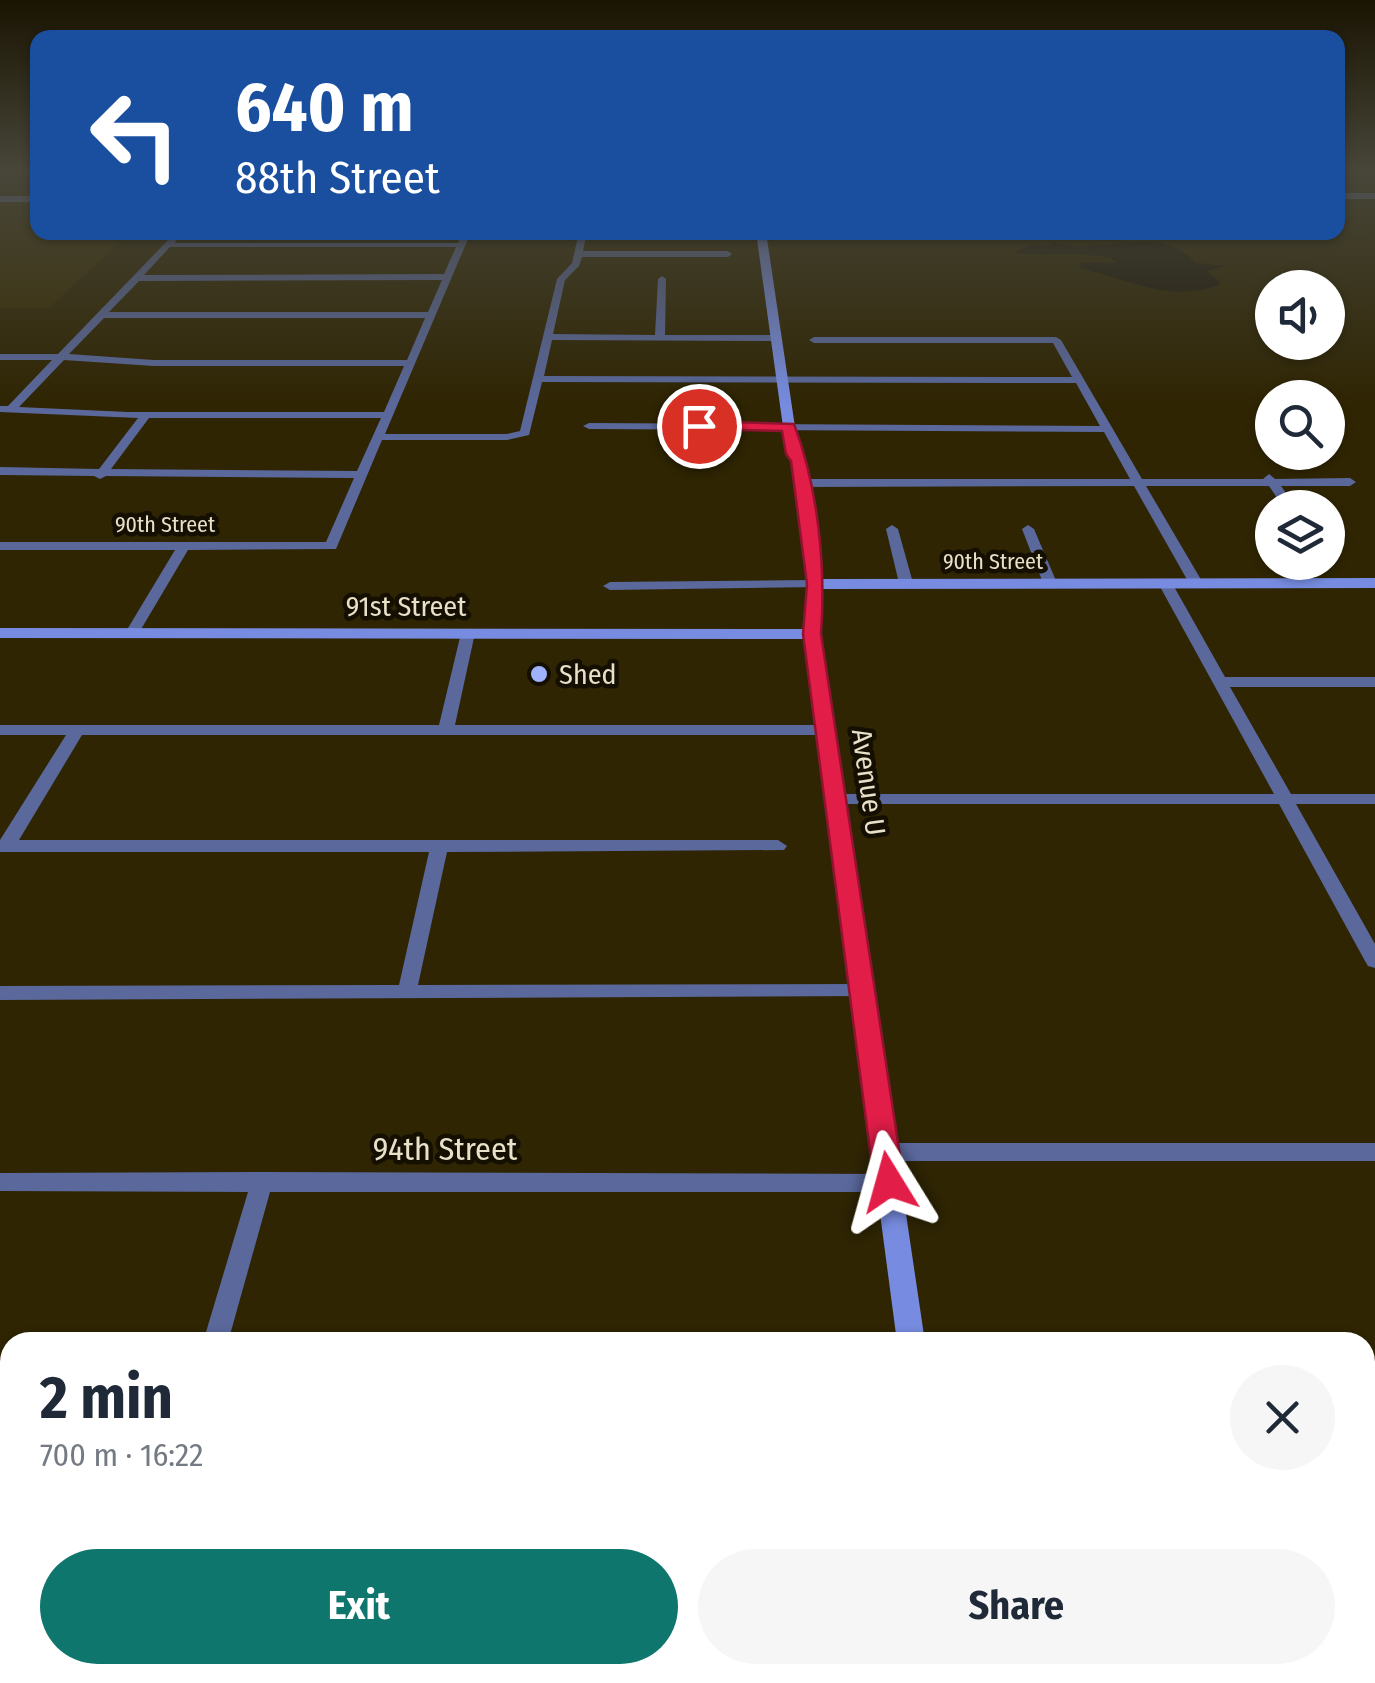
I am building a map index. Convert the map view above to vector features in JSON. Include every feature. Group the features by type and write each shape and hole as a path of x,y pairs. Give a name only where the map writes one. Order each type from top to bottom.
{"street":[{"path":"6,408 165,249"},
{"path":"0,471 361,475 381,437 460,249"},
{"path":"381,437 520,435 527,430 561,279 576,264 580,249"},
{"name":"Avenue U","path":"763,249 788,427 803,482 816,584 812,634 910,1332"},
{"path":"579,254 728,254"},
{"path":"138,278 448,277"},
{"path":"660,338 662,279"},
{"path":"101,316 432,316"},
{"path":"548,338 776,338"},
{"path":"814,340 1056,340 1196,583"},
{"path":"0,357 154,363 412,363"},
{"path":"539,379 1079,380"},
{"path":"6,408 146,415 390,415"},
{"path":"100,475 146,415"},
{"path":"588,426 1107,429"},
{"name":"90th Street","path":"0,546 331,546 361,475"},
{"path":"803,482 1269,478 1350,482"},
{"path":"1269,478 1278,490"},
{"path":"892,529 906,584"},
{"path":"1028,529 1050,583"},
{"path":"132,634 184,546"},
{"path":"1165,583 1375,960"},
{"name":"90th Street","path":"610,586 1375,583"},
{"name":"91st Street","path":"0,634 812,634"},
{"path":"446,730 468,634"},
{"path":"1220,682 1375,682"},
{"path":"0,730 827,730"},
{"path":"3,846 77,730"},
{"path":"836,799 1375,799"},
{"path":"3,846 778,846"},
{"path":"407,992 439,846"},
{"path":"0,993 862,991"},
{"path":"884,1152 1375,1152"},
{"path":"219,1332 262,1181"},
{"name":"94th Street","path":"0,1182 889,1182"}],"shaded area":[{"path":"0,249 112,249 49,308 0,308"},
{"path":"1023,249 1177,249 1195,263 1226,266 1207,271 1220,282 1218,285 1183,292 1147,287 1079,268 1081,262 1117,263 1111,258 1014,253"}],"place":[{"name":"Shed","path":"539,674"}],"route":[{"path":"699,426 788,427 798,461 816,584 812,634 889,1182"}]}
